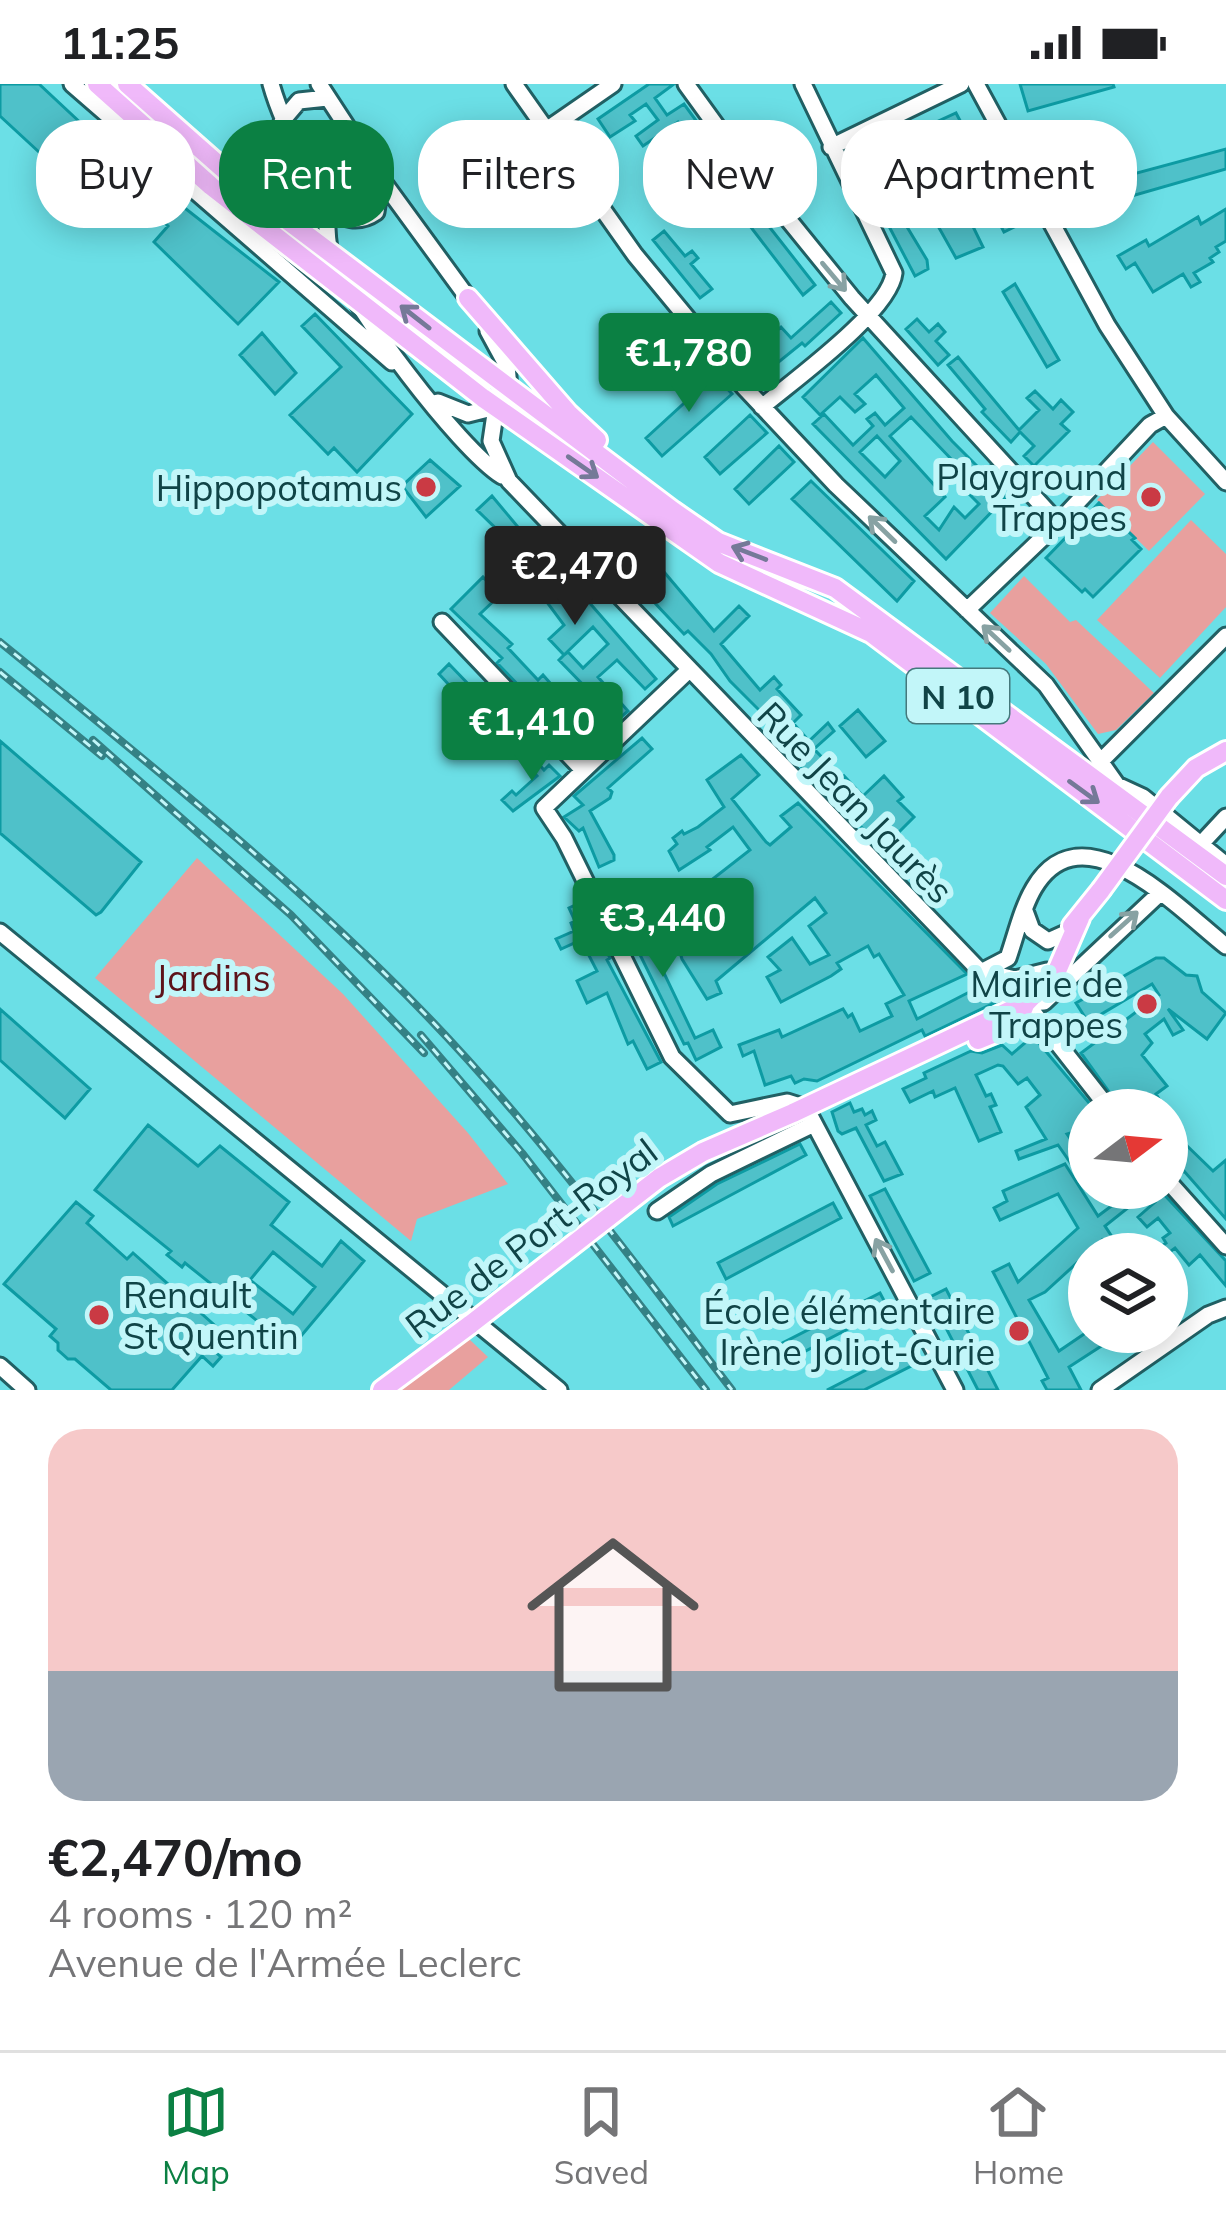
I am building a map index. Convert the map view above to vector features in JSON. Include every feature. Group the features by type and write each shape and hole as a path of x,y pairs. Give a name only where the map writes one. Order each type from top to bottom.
{"main road":[{"name":"N 10","path":"97,84 211,186 496,407 718,562 871,633 1226,900"},
{"name":"N 10","path":"127,84 219,166"},
{"name":"N 10","path":"297,228 718,542 835,588 1226,876"},
{"path":"468,298 568,413 667,495 674,511"},
{"path":"1074,925 1169,797 1196,768 1226,751"},
{"name":"Rue de Port-Royal","path":"386,1388 659,1178 703,1152 804,1115 845,1091 898,1075 1017,1024 1030,988 1047,971 1074,925"},
{"name":"Rue de Port-Royal","path":"1026,1003 1058,971 1074,925"}],"street":[{"path":"72,84 225,221 400,370 410,373"},
{"path":"272,84 282,120"},
{"path":"514,84 538,120"},
{"path":"561,120 613,84"},
{"path":"686,84 762,187 867,315 1058,523"},
{"path":"762,407 867,315 892,287 894,272 802,84"},
{"path":"831,147 961,84"},
{"path":"976,84 1071,264 1166,416 1226,482"},
{"path":"283,120 298,101 323,91 342,120"},
{"path":"394,197 468,298 504,357 508,387 496,407 491,441 509,481"},
{"path":"326,228 328,251 354,301 410,373"},
{"path":"615,228 762,407 836,485 1046,685 1118,785 1143,797 1226,865"},
{"name":"Rue Jean Jaurès","path":"410,373 495,472 509,481 940,933 1003,995 1026,1003 1094,1089"},
{"path":"430,398 468,414 496,407"},
{"path":"967,610 1150,425 1166,416"},
{"path":"442,622 582,769"},
{"path":"1102,760 1226,636"},
{"path":"689,670 544,808 564,838 671,1057 730,1114 787,1102 804,1115 955,1390"},
{"path":"1200,845 1226,817"},
{"path":"983,971 1008,958 1036,884 1076,857 1119,863 1226,946"},
{"path":"1026,1003 1044,1002 1159,894"},
{"path":"1025,911 1032,930 1048,941 1074,925"},
{"path":"0,932 559,1390"},
{"path":"983,971 1015,979 1047,971"},
{"path":"657,1211 804,1115"},
{"path":"1188,1203 1226,1246"},
{"path":"1100,1390 1208,1315 1226,1308"},
{"path":"4,1370 27,1390"}],"green space":[{"name":"Playground Trappes","path":"1153,442 1205,494 1149,551 1097,500"},
{"path":"1191,520 1226,554 1226,607 1160,678 1097,620"},
{"path":"1024,576 1154,693 1116,730 1098,734 1046,664 990,613"},
{"name":"Jardins","path":"197,858 343,994 508,1184 417,1219 411,1241 95,978"},
{"path":"469,1339 488,1357 449,1390 400,1390"}],"building":[{"path":"0,84 39,84 78,120 36,120 36,149 0,116"},
{"path":"649,84 674,84 655,98 667,115 684,104 696,120 658,120 646,104 630,115 635,121 619,131 619,120 598,119"},
{"path":"1020,84 1113,84 1114,87 1028,111"},
{"path":"1226,149 1226,169 1137,194 1137,173"},
{"path":"1226,209 1226,241 1216,247 1219,252 1210,258 1213,262 1194,273 1200,282 1191,287 1183,274 1153,292 1135,263 1126,269 1118,256 1146,240 1149,246 1198,217 1201,224"},
{"path":"195,216 279,282 238,324 154,242 166,228 195,228"},
{"path":"752,228 770,228 815,285 803,295"},
{"path":"890,228 908,228 927,260 928,269 915,276"},
{"path":"939,228 974,228 983,247 956,258"},
{"path":"664,231 685,256 692,251 698,258 691,264 712,289 700,298 653,240"},
{"path":"1015,284 1059,360 1047,367 1003,292"},
{"path":"831,302 841,313 805,346 802,343 775,365 759,346 781,327 791,338"},
{"path":"315,314 412,414 357,472 334,448 328,454 290,415 341,367 302,326"},
{"path":"917,319 929,332 938,324 945,332 936,341 949,355 938,365 906,329"},
{"path":"262,333 296,373 275,394 240,355"},
{"path":"863,338 952,441 983,472 990,466 996,473 989,480 1006,497 946,559 813,424 824,414 853,445 873,426 867,419 875,413 885,425 904,408 876,375 855,394 865,404 855,412 840,397 820,415 803,397","holes":["911,417 976,485 967,492 979,504 965,518 954,507 939,530 925,516 945,497 890,436","877,436 900,461 885,477 860,452"]},
{"path":"958,357 1019,430 1039,410 1027,398 1035,391 1053,409 1061,400 1073,412 1061,424 1069,431 1034,466 1024,456 1034,446 1020,432 1011,442 948,365"},
{"path":"715,375 732,394 662,456 646,438"},
{"path":"750,415 767,433 720,474 705,457"},
{"path":"779,446 794,462 749,504 735,489"},
{"path":"430,460 460,486 426,517 402,486"},
{"path":"811,481 914,581 897,601 792,499"},
{"path":"492,496 528,539 522,544 540,564 546,558 560,569 656,679 645,689 617,660 598,677 628,711 603,732 574,706 590,692 559,660 564,655 549,639 564,625 546,601 552,595 509,557 517,549 477,510","holes":["593,627 608,644 583,668 568,652 564,655"]},
{"path":"1099,503 1141,549 1093,597 1046,558"},
{"path":"659,566 714,631 739,606 749,616 721,644 760,690 774,677 781,685 777,689 801,715 793,723 809,741 828,723 834,731 814,749 842,778 863,796 884,776 903,797 898,801 914,817 898,833 902,837 888,854 781,746 788,739 730,681 711,654 688,631 684,634 638,585"},
{"path":"483,577 500,595 480,614 512,644 508,648 538,680 543,675 572,708 560,720 542,706 547,702 532,686 535,683 525,692 497,663 502,658 451,609"},
{"path":"449,664 499,716 487,728 472,712 467,716 460,709 463,700 439,674"},
{"path":"858,710 885,741 866,757 840,726"},
{"path":"642,738 652,749 608,788 610,798 590,811 614,855 614,860 599,867 583,828 579,831 564,817 583,805 574,796"},
{"path":"0,741 141,862 96,915 0,833"},
{"path":"530,754 544,770 549,765 560,776 513,811 502,800 512,791 516,795 537,776 523,760"},
{"path":"741,755 759,775 732,799 766,842 770,845 791,827 781,816 798,803 967,974 909,1001 917,1019 979,987 994,1003 925,1036 922,1030 817,1081 795,1083 791,1076 765,1085 754,1051 743,1056 739,1045 779,1030 782,1037 843,1009 848,1017 852,1014 860,1031 892,1016 886,1004 904,995 879,954 874,957 868,946 837,963 841,969 831,976 781,1002 767,977 780,970 768,957 792,938 810,964 829,955 809,926 826,913 815,898 716,981 721,993 707,999 677,943 688,938 694,950 714,934 701,918 692,924 678,906 750,850 733,827 707,847 710,850 679,870 669,851 677,844 673,838 724,807 707,780"},
{"path":"630,897 634,906 641,903 649,921 641,925 695,1038 713,1030 721,1047 696,1060 615,904"},
{"path":"582,902 661,1062 647,1069 633,1041 628,1044 607,993 587,1003 577,981 597,971 581,940 561,949 556,939 574,931 569,908"},
{"name":"Mairie de Trappes","path":"1156,958 1164,958 1186,975 1197,976 1202,992 1226,1013 1207,1039 1168,1009 1183,1030 1173,1035 1164,1019 1145,1034 1152,1043 1142,1055 1167,1086 1107,1089 1081,1053 1159,995 1152,984 1088,1022 1076,1003"},
{"path":"0,1009 90,1089 65,1118 0,1060"},
{"path":"1033,1036 1077,1089 1068,1089 1068,1159 1058,1145 1019,1159 1016,1151 1046,1139 1026,1107 1040,1095 1027,1078 1018,1084 1003,1066 976,1075 996,1105 990,1107 1001,1132 979,1141 955,1088 935,1097 933,1091 910,1102 903,1089 926,1078 924,1073 971,1051 982,1053 1002,1045 1012,1054"},
{"path":"850,1103 854,1112 862,1109 865,1115 872,1111 876,1120 866,1125 877,1146 885,1142 902,1174 884,1181 856,1128 842,1134 838,1131 832,1112"},
{"path":"148,1125 198,1166 220,1146 289,1202 271,1225 322,1266 341,1241 364,1261 291,1348 185,1263 182,1267 167,1255 171,1251 95,1190","holes":["273,1252 315,1287 293,1314 250,1280"]},
{"path":"800,1144 806,1155 673,1226 669,1217 717,1184"},
{"path":"1188,1147 1213,1171 1226,1160 1226,1219 1188,1176"},
{"path":"1065,1164 1068,1209 1094,1209 1098,1216 1107,1209 1126,1209 1105,1226 1110,1233 1072,1233 1078,1228 1058,1194 1000,1220 994,1208 1007,1201 1003,1191"},
{"path":"885,1189 930,1273 914,1281 870,1196"},
{"path":"76,1202 93,1216 87,1223 127,1259 133,1253 220,1330 210,1347 221,1357 213,1366 202,1356 172,1390 111,1390 58,1350 50,1336 56,1329 4,1284"},
{"path":"833,1203 841,1218 726,1279 718,1263"},
{"path":"1147,1209 1178,1209 1226,1261 1226,1286 1200,1255 1188,1264 1188,1233 1170,1233 1158,1218 1147,1227 1138,1217"},
{"path":"1068,1237 1068,1271 1029,1300 1059,1351 1068,1345 1068,1353 1091,1353 1069,1367 1081,1390 1047,1390 1042,1381 1048,1378 993,1272 1009,1264 1018,1282"},
{"path":"946,1289 998,1390 978,1390 930,1297"},
{"path":"880,1293 888,1308 773,1368 765,1352"},
{"path":"909,1348 917,1363 864,1390 827,1390"}],"railway":[{"path":"0,642 272,869 426,1015 546,1151 732,1390"},
{"path":"0,672 102,756"},
{"path":"93,740 291,915 424,1053"},
{"path":"421,1035 522,1153 706,1390"}],"place":[{"name":"Hippopotamus","path":"426,487"},
{"name":"Playground Trappes","path":"1151,497"},
{"name":"Mairie de Trappes","path":"1147,1004"},
{"name":"Renault St Quentin","path":"99,1315"},
{"name":"École élémentaire Irène Joliot-Curie","path":"1019,1331"}]}
